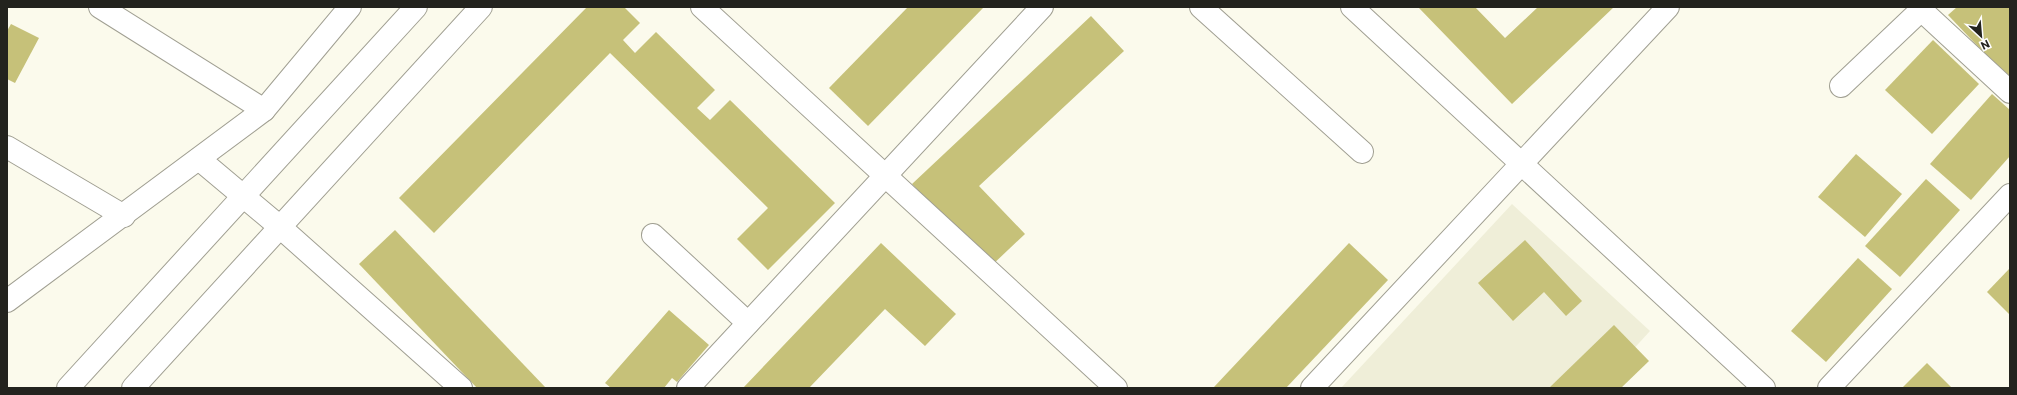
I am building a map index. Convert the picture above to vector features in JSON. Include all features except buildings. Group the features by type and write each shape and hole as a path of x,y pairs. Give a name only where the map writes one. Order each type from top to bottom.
{"street":[{"path":"100,7 264,110"},
{"path":"7,301 124,216 264,110 350,7"},
{"path":"68,388 416,7"},
{"path":"133,388 481,7"},
{"path":"702,7 1116,388"},
{"path":"688,388 1042,7"},
{"path":"1201,7 1362,152"},
{"path":"1352,7 1764,388"},
{"path":"1312,388 1668,7"},
{"path":"1842,86 1920,8 2010,92"},
{"path":"7,147 124,216"},
{"path":"200,159 242,197 280,227 461,388"},
{"path":"1829,388 2010,195"},
{"path":"654,235 748,323"}],"shaded area":[{"path":"1512,204 1650,331 1598,388 1341,388"}]}
